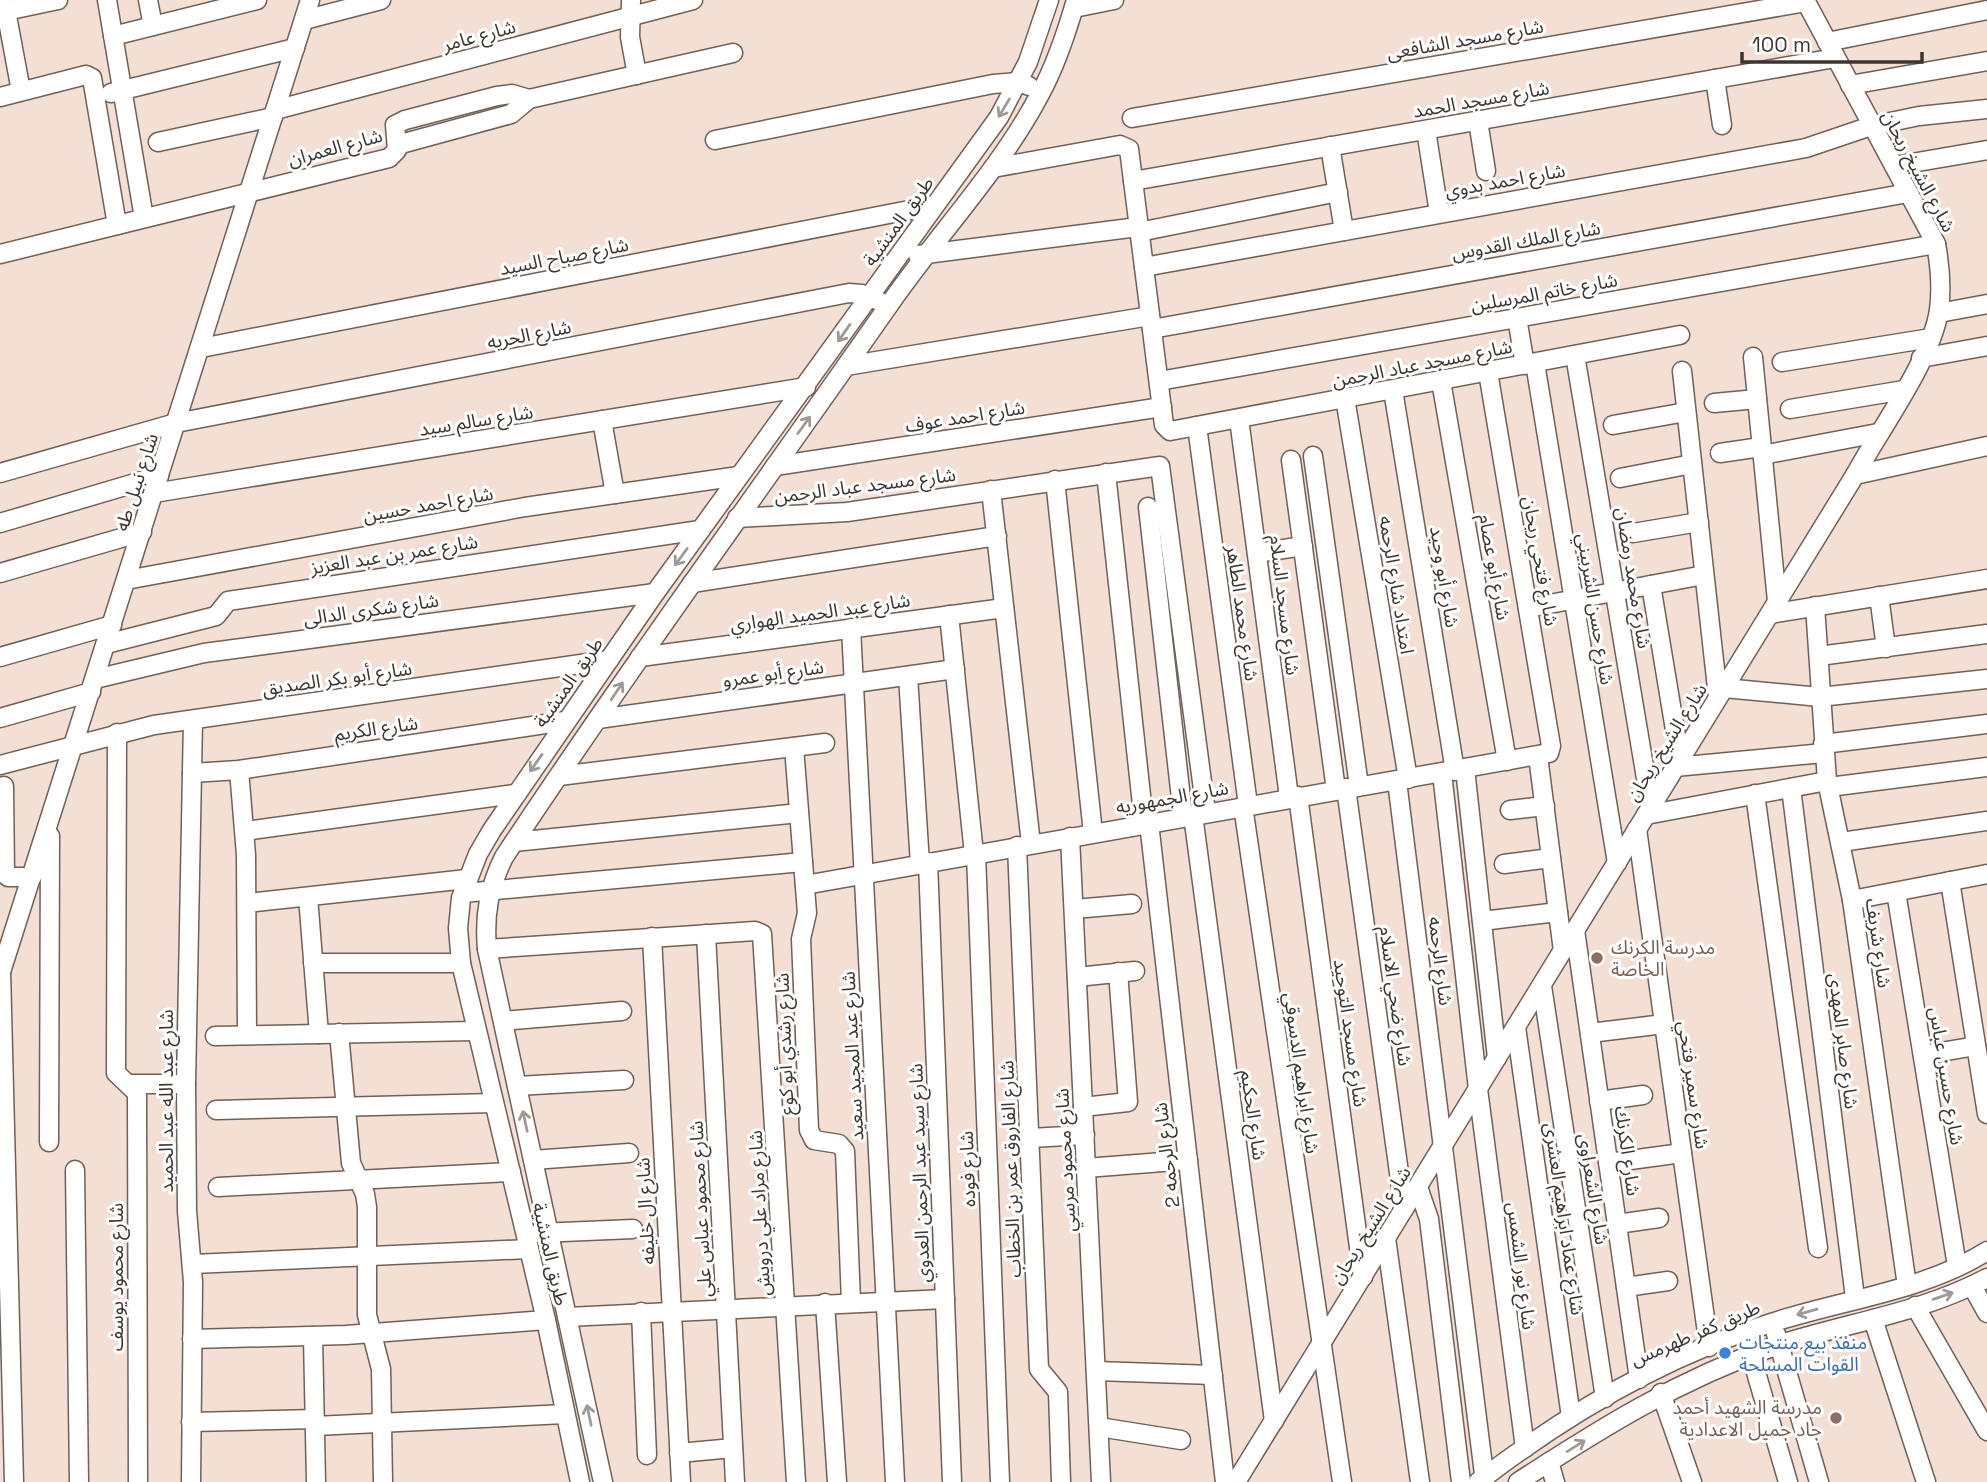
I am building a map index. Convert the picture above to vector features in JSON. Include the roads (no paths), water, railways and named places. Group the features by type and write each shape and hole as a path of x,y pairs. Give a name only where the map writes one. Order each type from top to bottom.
{"street":[{"path":"107,0 144,218"},
{"path":"148,0 153,26"},
{"path":"113,36 257,0"},
{"name":"شارع نبيل طه","path":"14,1482 1,973 310,0"},
{"path":"304,20 381,0"},
{"name":"شارع عامر","path":"274,113 631,9 693,0"},
{"name":"طريق المنشية","path":"580,1482 546,1320 475,1031 461,963 458,928 465,886 478,854 514,794 738,476 806,387 999,117 1019,82 1049,0"},
{"path":"1075,4 1114,0"},
{"path":"21,92 5,5 53,1"},
{"name":"شارع الشيخ ريحان","path":"1236,1482 1855,475 1931,338 1939,313 1940,267 1936,244 1805,1"},
{"name":"شارع مسجد الشافعى","path":"1132,118 1805,1"},
{"name":"طريق المنشية","path":"603,1482 487,948 486,920 490,891 499,865 640,657 924,255 993,168 1042,92 1075,4"},
{"path":"631,9 631,47 637,75"},
{"name":"شارع مسجد الحمد","path":"1133,181 1715,79 1987,10"},
{"path":"97,97 295,48"},
{"name":"شارع العمران","path":"0,254 389,158 397,150 394,130 399,122 505,94 529,99 733,53"},
{"path":"1850,85 1987,61"},
{"path":"0,97 86,75 92,78 117,225"},
{"path":"1715,79 1722,125"},
{"path":"715,140 993,84 1019,82 1042,92"},
{"name":"شارع احمد بدوي","path":"1143,267 1806,148 1871,126 1919,116 1987,109"},
{"path":"158,142 274,113"},
{"path":"1478,121 1486,171"},
{"path":"1426,130 1439,214"},
{"path":"993,168 1120,145 1129,149 1162,407"},
{"path":"1330,146 1344,231"},
{"path":"1895,166 1987,150"},
{"path":"897,258 1138,230 1338,192"},
{"name":"شارع الملك القدوس","path":"846,366 1151,323 1908,193"},
{"name":"شارع صباح السيد","path":"201,348 935,205"},
{"name":"شارع خاتم المرسلين","path":"1159,381 1936,244"},
{"name":"شارع الحريه","path":"0,473 176,423 849,293 870,297 888,306"},
{"path":"1939,313 1987,304"},
{"name":"شارع حسن الشربيني","path":"1517,318 1530,364 1617,863"},
{"name":"شارع مسجد عباد الرحمن","path":"1162,407 1165,428 1173,431 1680,335"},
{"path":"1782,362 1931,338"},
{"path":"1922,358 1987,346"},
{"name":"شارع محمد رمضان","path":"1576,355 1615,592 1645,817"},
{"path":"1753,357 1773,608 1815,606 1987,579"},
{"path":"1682,371 1704,575 1721,693 1820,697 1987,679"},
{"name":"شارع فتحي ريحان","path":"1488,372 1551,746 1542,755 1545,806 1563,951"},
{"name":"شارع أبو عصام","path":"1441,381 1507,761"},
{"name":"شارع سالم سيد","path":"0,523 157,485 602,420 806,387"},
{"name":"شارع أبو وحيد","path":"1393,390 1454,771"},
{"path":"1790,409 1904,390"},
{"name":"امتداد شارع الرحمه","path":"1345,398 1402,780"},
{"path":"1714,403 1757,399"},
{"name":"شارع احمد عوف","path":"775,466 1162,407"},
{"path":"1613,425 1686,412"},
{"name":"شارع مسجد السلام","path":"1239,419 1294,796"},
{"path":"602,420 615,494"},
{"name":"شارع محمد الطاهر","path":"1197,426 1245,805"},
{"path":"1720,453 1762,451 1878,433"},
{"path":"1855,475 1987,446"},
{"path":"1313,456 1347,788"},
{"path":"1291,460 1303,546 1347,788"},
{"path":"1620,478 1692,464"},
{"name":"شارع مسجد عباد الرحمن","path":"737,518 819,516 1157,465 1162,470 1194,814"},
{"name":"شارع الرحمه 2","path":"1106,472 1225,1482"},
{"name":"شارع احمد حسين","path":"126,580 526,507 738,476"},
{"path":"1055,481 1093,833"},
{"name":"شارع الفاروق عمر بن الخطاب","path":"991,490 1024,845 1030,1138 1039,1369 1043,1377 1058,1391 1061,1482"},
{"path":"1147,507 1194,814"},
{"path":"1633,533 1699,522"},
{"name":"شارع عمر بن عبد العزيز","path":"106,644 218,616 221,605 228,601 700,530"},
{"path":"0,573 142,532"},
{"path":"692,583 997,536"},
{"path":"1257,553 1303,546"},
{"path":"1528,608 1704,575"},
{"path":"1651,585 1678,764 1823,749 1987,724"},
{"name":"شارع شكرى الدالى","path":"0,719 93,685 204,653 655,593"},
{"path":"1879,596 1886,648"},
{"name":"شارع شريف","path":"1815,606 1823,749 1852,900 1907,1286"},
{"name":"شارع عبد الحميد الهواري","path":"640,657 1004,608"},
{"name":"شارع فوده","path":"949,615 975,854 1000,1482"},
{"path":"0,657 112,625"},
{"name":"شارع عبد المجيد سعيد","path":"851,628 895,1482"},
{"path":"1819,656 1987,635"},
{"name":"شارع أبو بكر الصديق","path":"0,765 117,733 609,660"},
{"name":"شارع أبو عمرو","path":"598,719 955,669"},
{"name":"شارع سيد عبد الرحمن العدوي","path":"908,676 924,863 953,1482"},
{"name":"شارع عبد الله عبد الحميد","path":"191,1482 193,1264 187,1211 186,1084 193,720"},
{"name":"شارع الكريم","path":"192,773 239,770 565,721"},
{"name":"شارع محمود يوسف","path":"117,733 116,1068 137,1093 138,1482"},
{"path":"559,776 825,743"},
{"path":"794,747 805,885"},
{"name":"شارع الجمهوريه","path":"805,885 1294,796 1542,755"},
{"path":"1645,817 1791,788 1987,766"},
{"path":"239,770 245,831 247,1035"},
{"path":"1454,771 1482,921 1497,1058"},
{"name":"شارع نور الشمس","path":"1454,771 1478,1089 1525,1448"},
{"name":"شارع الرحمه","path":"1402,780 1482,1480"},
{"path":"4,786 5,874 10,877 32,877"},
{"name":"شارع ضحي الاسلام","path":"1347,788 1404,1209"},
{"name":"شارع صابر المهدى","path":"1791,788 1855,1298"},
{"path":"245,831 514,794"},
{"path":"1755,794 1818,1248"},
{"name":"شارع مسجد التوحيد","path":"1294,796 1363,1276"},
{"name":"شارع ابراهيم الدسوقي","path":"1245,805 1320,1347 1342,1482"},
{"path":"1510,810 1545,806"},
{"path":"514,842 799,813"},
{"name":"شارع الحكيم","path":"1194,814 1274,1421"},
{"name":"شارع سمير فتحي","path":"1645,817 1664,1024 1709,1347"},
{"path":"49,1142 50,818"},
{"path":"1841,842 1987,821"},
{"name":"شارع محمود مرسي","path":"1070,837 1101,1482"},
{"path":"1504,864 1551,858"},
{"path":"247,903 465,886 490,891 803,862"},
{"path":"1852,900 1987,874"},
{"path":"1950,881 1987,1114"},
{"name":"شارع رشدي أبو كوع","path":"805,885 807,919 801,939 808,1130 814,1140 839,1144 845,1151 851,1302"},
{"name":"شارع حسين عباس","path":"1896,892 1957,1266"},
{"path":"308,897 319,1034"},
{"path":"1074,909 1132,904"},
{"path":"1482,921 1558,912"},
{"name":"شارع الكرنك","path":"1575,930 1639,1379"},
{"name":"شارع مراد علي درويش","path":"706,934 755,931 762,934 765,941 796,1482"},
{"path":"487,948 706,934"},
{"name":"شارع محمود عباس علي","path":"706,934 735,1482"},
{"name":"شارع ال خليفه","path":"652,937 681,1482"},
{"path":"313,963 461,963"},
{"path":"1077,976 1126,971 1128,1102 1083,1107"},
{"name":"شارع الشعراوى","path":"1542,986 1605,1398"},
{"path":"503,1021 622,1011"},
{"path":"1590,1033 1664,1024"},
{"name":"شارع عماد ابراهيم العشرى","path":"1516,1027 1571,1417"},
{"path":"215,1036 475,1031"},
{"path":"339,1033 351,1163 367,1201 368,1315 382,1369 383,1482"},
{"path":"1923,1055 1976,1046"},
{"path":"517,1086 624,1080"},
{"path":"126,1082 186,1084"},
{"path":"1600,1101 1643,1095"},
{"path":"216,1110 494,1103"},
{"path":"1030,1138 1085,1135"},
{"path":"533,1160 629,1153"},
{"path":"1608,1163 1682,1153"},
{"path":"1086,1168 1188,1160"},
{"path":"75,1170 79,1482"},
{"path":"218,1187 359,1182 511,1172"},
{"path":"1418,1188 1429,1219 1461,1482"},
{"path":"1617,1224 1659,1218"},
{"path":"193,1264 367,1256 527,1241 549,1233 633,1228"},
{"path":"1386,1238 1420,1482"},
{"name":"طريق كفر طهرمس","path":"1482,1480 1571,1417 1639,1379 1709,1347 1772,1322 1907,1286 1987,1251"},
{"path":"1626,1287 1668,1281"},
{"path":"1518,1482 1661,1393 1751,1355 1915,1306 1979,1282 1987,1313"},
{"path":"567,1317 945,1298"},
{"path":"825,1303 837,1482"},
{"path":"1915,1306 1987,1431"},
{"path":"640,1312 648,1455"},
{"path":"1873,1319 1926,1482"},
{"path":"192,1339 371,1333 546,1320"},
{"path":"1772,1322 1819,1482"},
{"path":"1744,1332 1788,1482"},
{"path":"313,1336 316,1482"},
{"path":"1096,1371 1213,1375"},
{"path":"1661,1393 1692,1482"},
{"path":"191,1422 382,1423 565,1414"},
{"path":"1099,1427 1181,1440"},
{"path":"679,1453 733,1448"},
{"path":"1549,1462 1555,1482"}],"place":[{"name":"مدرسة الكرنك الخاصة","path":"1597,958"},
{"name":"منفذ بيع منتجات القوات المسلحة","path":"1725,1353"},
{"name":"مدرسة الشهيد أحمد جاد جميل الاعدادية","path":"1836,1418"}]}
